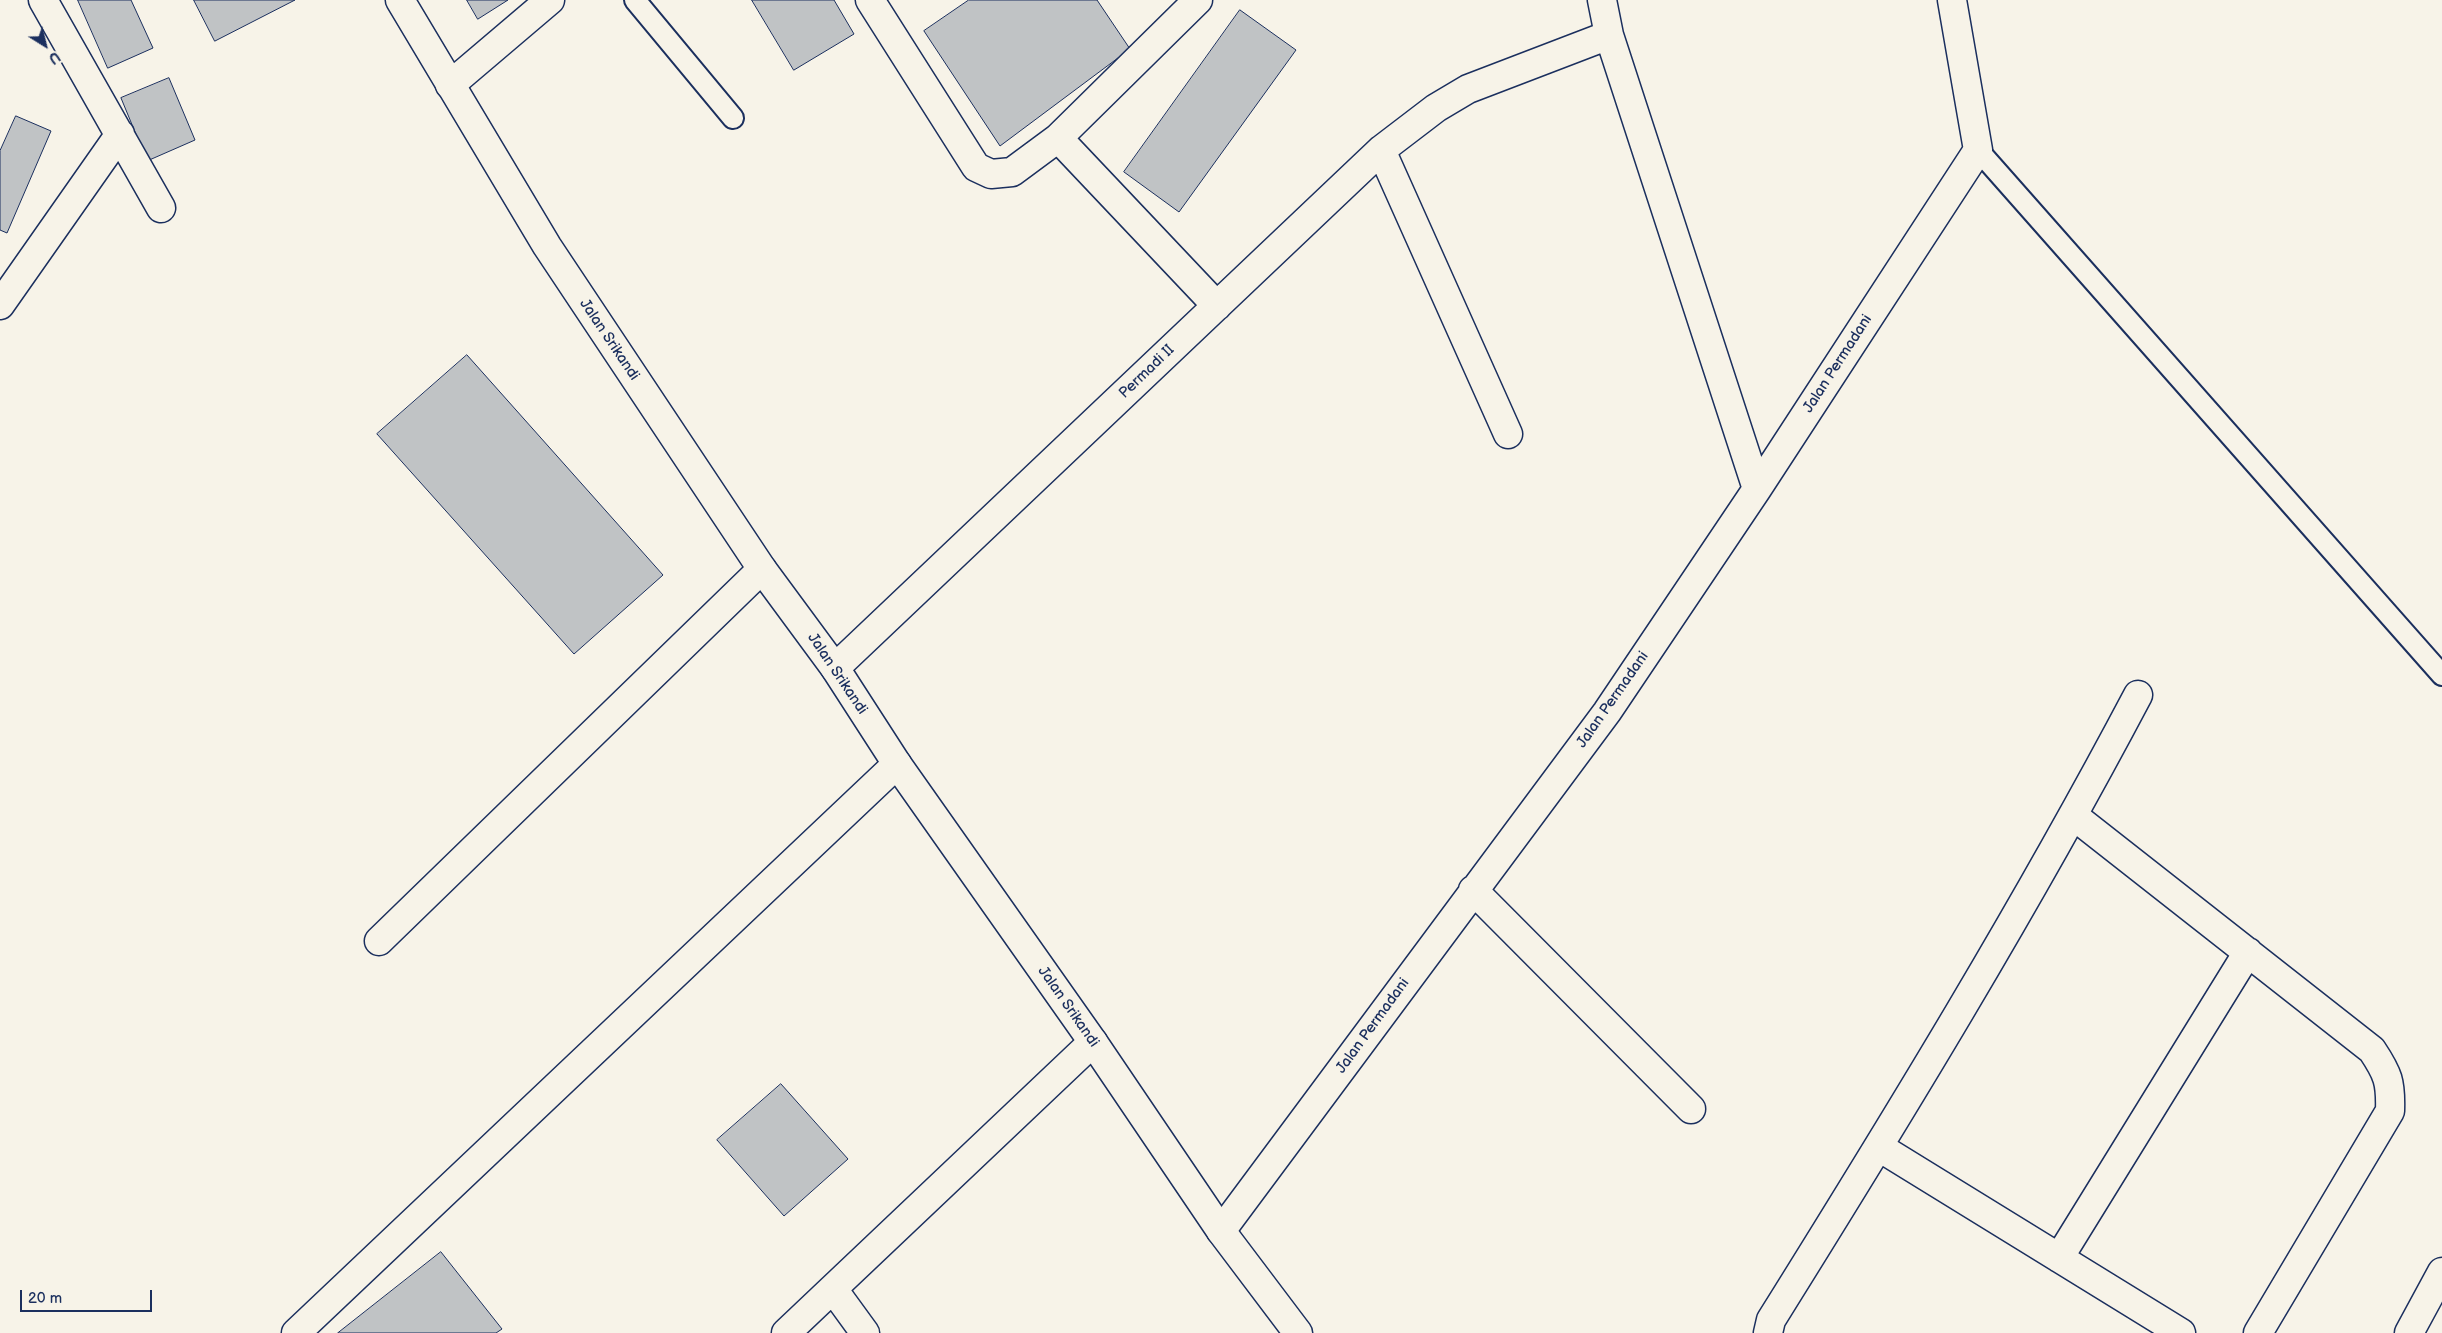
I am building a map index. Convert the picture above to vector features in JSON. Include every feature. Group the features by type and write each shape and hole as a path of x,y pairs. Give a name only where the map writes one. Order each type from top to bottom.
{"street":[{"path":"43,0 161,208"},
{"name":"Jalan Srikandi","path":"400,0 547,246 762,569 835,668 897,764 1093,1042 1221,1232 1298,1333"},
{"path":"450,85 550,0"},
{"path":"870,0 976,167 991,174 1012,172 1058,138 1198,0"},
{"path":"1602,0 1609,35 1757,489"},
{"path":"1952,0 1978,150"},
{"name":"Permadi II","path":"835,668 1381,150 1436,108 1468,89 1609,35"},
{"path":"0,305 120,134"},
{"path":"1058,138 1217,306"},
{"path":"1381,150 1508,434"},
{"name":"Jalan Permadani","path":"1221,1232 1473,890 1607,712 1757,489 1978,150"},
{"path":"379,941 762,569"},
{"path":"1768,1333 1771,1320 1879,1147 2074,816 2138,695"},
{"path":"296,1333 897,764"},
{"path":"2074,816 2372,1050 2386,1071 2391,1092 2390,1111 2258,1333"},
{"path":"1473,890 1691,1109"},
{"path":"2059,1258 2248,952"},
{"path":"786,1333 1093,1042"},
{"path":"1879,1147 2182,1333"},
{"path":"2409,1333 2442,1272"},
{"path":"833,1289 865,1333"}],"lane":[{"path":"635,0 733,118"},
{"path":"1978,150 2442,675"}],"building":[{"path":"78,0 131,0 153,48 108,68"},
{"path":"194,0 295,0 215,41"},
{"path":"467,0 508,0 478,19"},
{"path":"752,0 834,0 854,34 794,70"},
{"path":"969,0 1097,0 1130,49 1000,146 924,31"},
{"path":"1240,10 1296,50 1179,212 1124,172"},
{"path":"169,78 195,140 147,161 121,98"},
{"path":"16,116 51,131 7,233 0,230 0,151"},
{"path":"467,355 663,575 574,654 377,434"},
{"path":"781,1084 848,1159 784,1216 717,1140"},
{"path":"441,1252 502,1329 496,1333 338,1333"}]}
